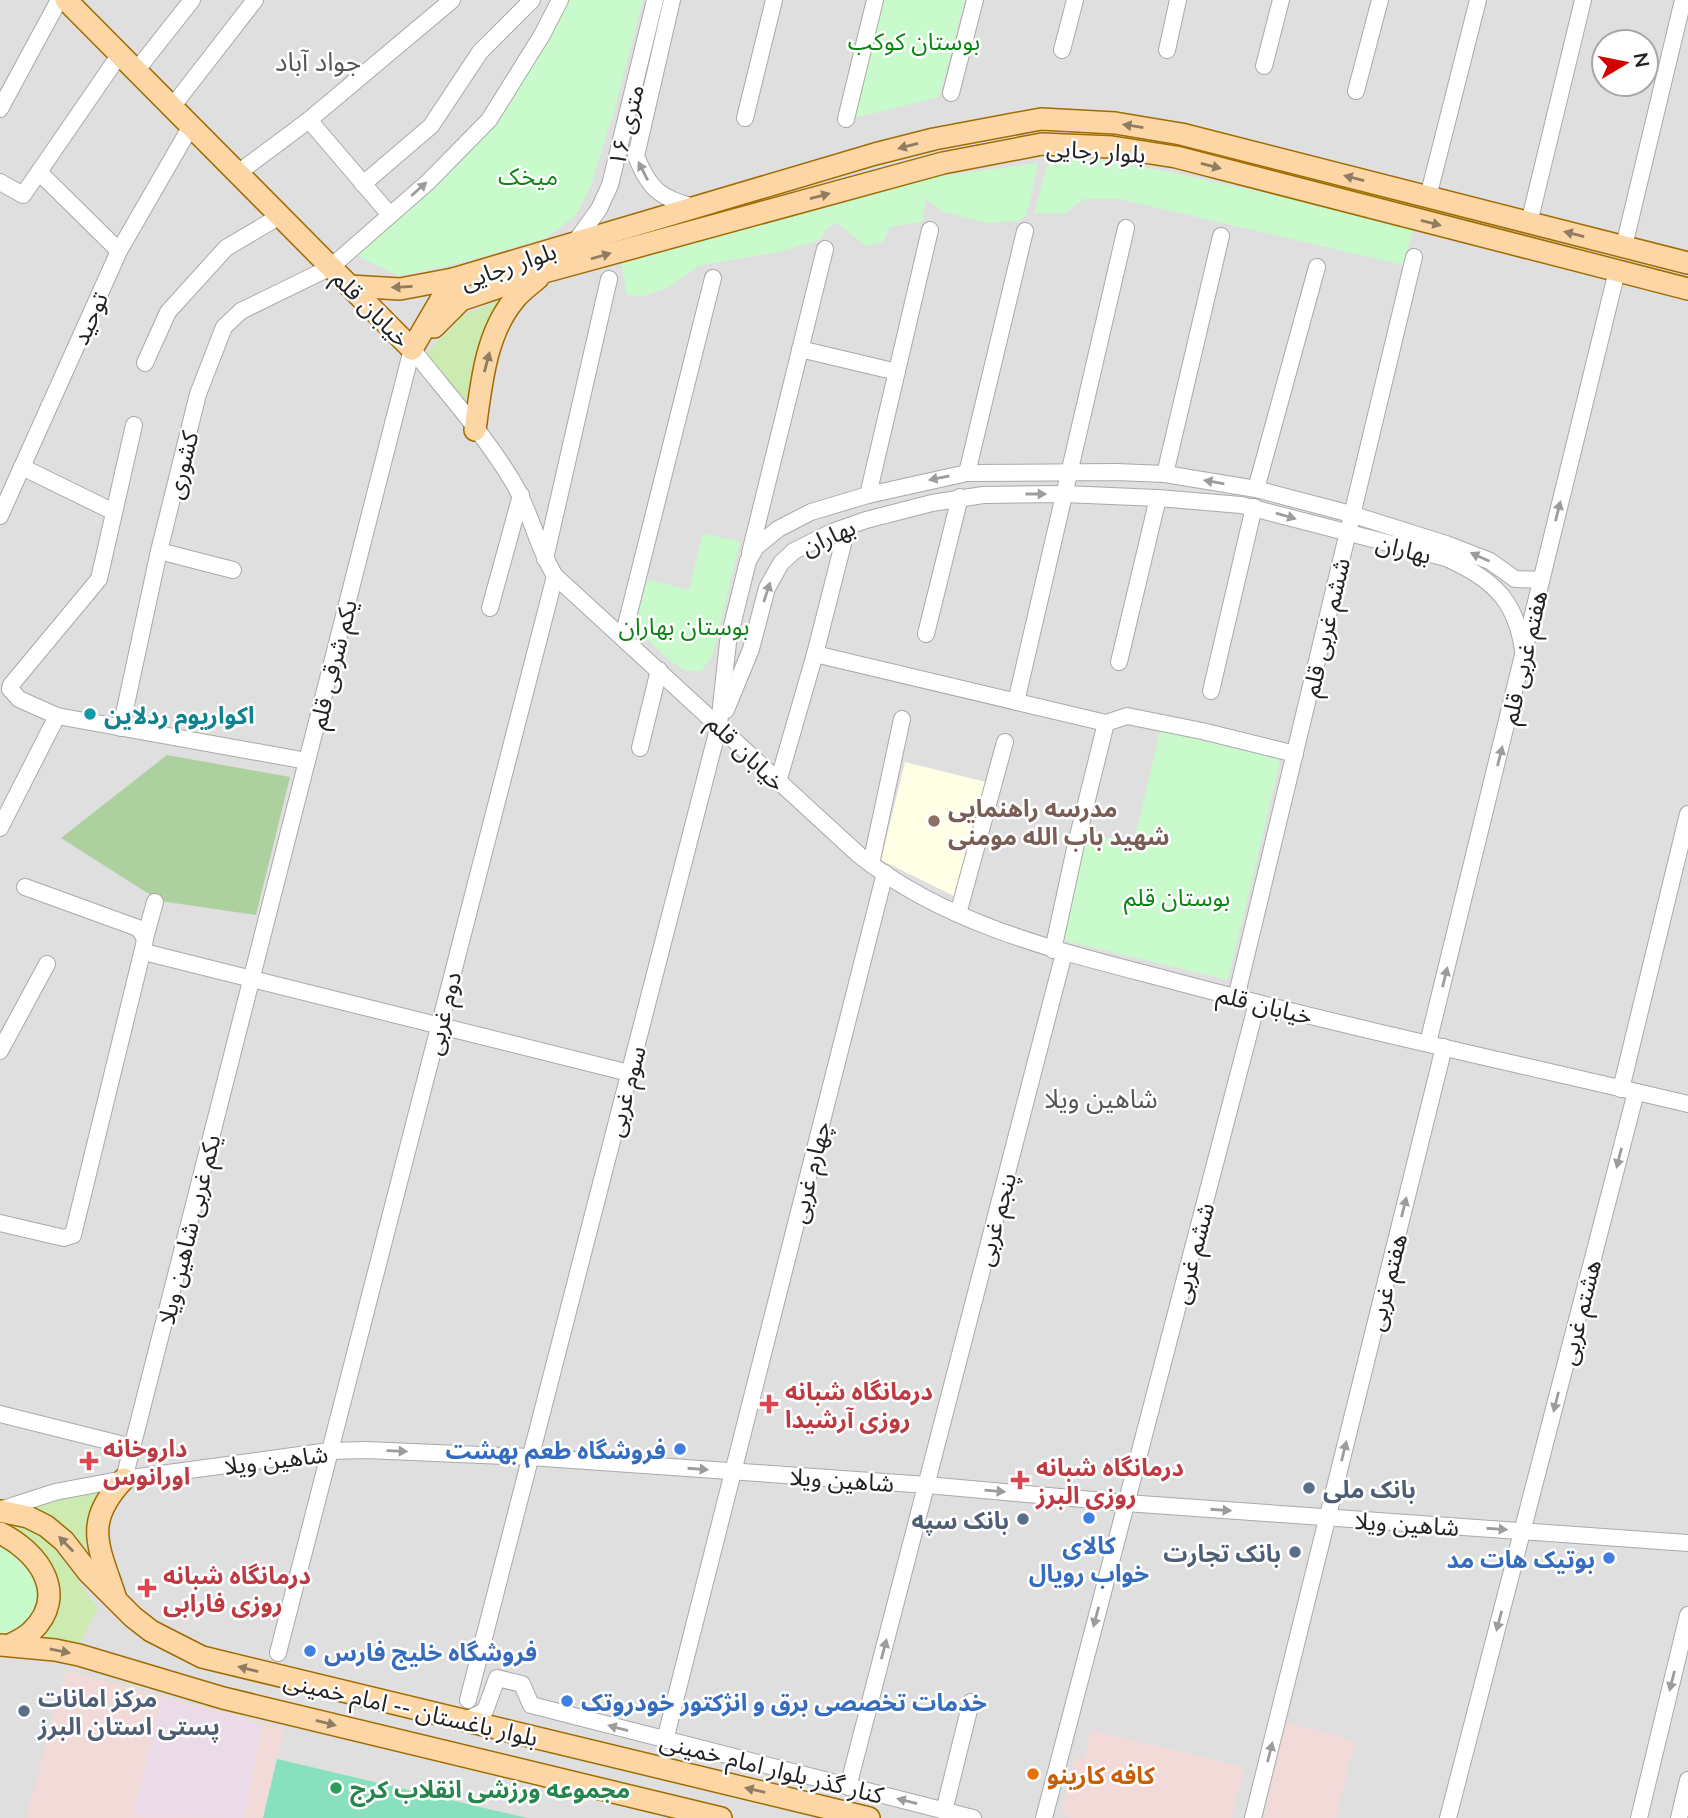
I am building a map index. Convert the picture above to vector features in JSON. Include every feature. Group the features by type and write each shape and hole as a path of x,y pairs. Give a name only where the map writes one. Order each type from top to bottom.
{"main road":[{"name":"خیابان قلم","path":"66,1 412,349"},
{"name":"بلوار رجایی","path":"412,349 453,279 576,241 934,139 1041,119 1091,121 1181,134 1688,263"},
{"path":"1041,119 1042,144"},
{"name":"بلوار رجایی","path":"412,349 461,300 544,272 895,175 954,160 1042,144 1089,145 1176,158 1688,289"},
{"path":"475,430 482,380 494,334 513,301 544,272"},
{"path":"350,286 400,289 453,279 461,300"},
{"path":"117,1601 100,1551 97,1528 101,1509 109,1494 124,1479"},
{"name":"بلوار باغستان -- امام خمینی","path":"0,1511 28,1517 46,1526 64,1541 88,1572 151,1631 202,1657 869,1818"},
{"path":"0,1533 29,1552 41,1566 48,1583 49,1600 31,1632 6,1645"},
{"name":"بلوار باغستان -- امام خمینی","path":"6,1645 55,1650 97,1659 223,1698 721,1818"},
{"path":"634,1798 644,1793 648,1784 649,1776 642,1763"},
{"path":"683,1809 678,1790 681,1783 691,1775"}],"street":[{"path":"136,71 192,0"},
{"path":"173,107 255,0"},
{"path":"238,173 309,120 452,0"},
{"path":"363,184 431,125 480,52 532,0"},
{"name":"۱۶ متری","path":"576,241 599,209 610,185 655,0"},
{"name":"۱۶ متری","path":"673,0 636,156 654,190 669,201 696,208"},
{"path":"745,118 774,0"},
{"path":"846,119 875,0"},
{"path":"951,93 975,0"},
{"path":"1062,50 1075,0"},
{"path":"1167,50 1178,0"},
{"path":"1264,66 1281,0"},
{"path":"1356,91 1380,0"},
{"path":"1428,197 1478,2 1460,0"},
{"path":"1529,223 1583,0"},
{"path":"1624,246 1683,0"},
{"path":"0,109 66,1"},
{"name":"کشوری","path":"121,727 159,551 198,394 224,327 241,312 331,267 428,182 489,120 542,34 558,1"},
{"path":"0,184 23,195 120,54"},
{"path":"309,120 390,215"},
{"name":"توحید","path":"0,516 119,251 191,126"},
{"path":"39,172 119,251"},
{"path":"145,363 168,312 226,248 280,216"},
{"path":"1016,702 1126,228"},
{"path":"868,495 930,230"},
{"path":"967,473 1025,231"},
{"path":"1166,474 1221,236"},
{"path":"748,561 825,249"},
{"name":"ششم غربی قلم","path":"1236,998 1414,257"},
{"path":"1256,489 1317,267"},
{"name":"هفتم غربی قلم","path":"1436,1045 1541,580 1617,271"},
{"path":"623,637 713,278"},
{"path":"545,559 609,279"},
{"name":"خیابان قلم","path":"412,349 521,495 545,559 555,576 778,782 878,869 958,914 1059,951 1236,998 1688,1104"},
{"name":"یکم شرقی قلم","path":"251,979 412,349"},
{"path":"800,349 897,372"},
{"path":"134,425 99,579 11,685 13,695 57,716 307,761"},
{"path":"22,467 114,512"},
{"name":"بهاران","path":"719,725 728,642 748,561 756,547 778,528 811,512 868,495 967,473 1166,474 1256,489 1352,514 1476,555 1515,579 1541,580"},
{"name":"بهاران","path":"719,725 751,649 767,588 774,573 794,551 832,532 898,510 960,497 984,495 1064,494 1158,498 1254,507 1446,558 1470,569 1492,586 1515,614 1521,632 1524,659"},
{"path":"490,608 521,495"},
{"path":"926,634 960,497"},
{"path":"1119,662 1158,498"},
{"path":"1211,691 1254,507"},
{"path":"778,782 843,544"},
{"path":"159,551 233,570"},
{"name":"دوم غربی","path":"278,1653 555,576"},
{"path":"728,642 731,651 738,656 751,649"},
{"path":"815,654 1106,723 1127,716 1295,754"},
{"path":"640,748 659,670"},
{"path":"0,828 7,796 57,716"},
{"path":"878,869 902,719"},
{"name":"پنجم غربی","path":"848,1787 927,1485 1059,951 1076,844 1106,723"},
{"name":"سوم غربی","path":"468,1700 719,725"},
{"path":"958,914 1005,743"},
{"name":"هشتم غربی","path":"1448,1818 1523,1531 1629,1090 1688,814"},
{"name":"چهارم غربی","path":"665,1740 733,1471 878,869"},
{"path":"25,887 142,939 251,979 629,1073"},
{"path":"0,1223 64,1238 73,1235 142,939 155,902"},
{"path":"0,1051 47,964"},
{"name":"یکم غربی شاهین ویلا","path":"124,1479 251,979"},
{"name":"ششم غربی","path":"1044,1818 1257,1003"},
{"name":"هفتم غربی","path":"1253,1818 1328,1517 1436,1045"},
{"path":"0,1414 132,1447"},
{"name":"شاهین ویلا","path":"0,1511 55,1492 124,1479 329,1451 366,1450 530,1457 733,1471 1126,1503 1688,1542"},
{"path":"1639,1818 1688,1615"},
{"name":"کنار گذر بلوار امام خمینی","path":"464,1721 485,1711 497,1678 522,1684 531,1705 973,1818"},
{"path":"944,1811 971,1702"},
{"path":"796,1800 803,1775"},
{"path":"1679,1818 1688,1780"}],"shaded area":[{"path":"0,0 1688,0 1688,1818 0,1818"},
{"name":"مدرسه راهنمایی شهید باب الله مومنی","path":"905,762 986,782 958,898 881,860"},
{"path":"66,1671 284,1728 263,1818 26,1818"},
{"path":"162,1697 263,1725 244,1818 133,1817"},
{"path":"1286,1722 1355,1741 1336,1818 1264,1818"},
{"path":"1091,1730 1244,1767 1232,1818 1070,1818 1071,1815 1061,1813 1075,1757 1084,1759"}],"green space":[{"name":"میخک","path":"565,0 643,0 614,112 590,188 575,216 546,238 461,263 399,276 356,255 467,153"},
{"name":"بوستان کوکب","path":"883,0 965,0 939,97 854,118"},
{"path":"1049,160 1105,160 1415,225 1403,265 1119,199 1084,199 1064,214 1034,213"},
{"path":"1038,163 1027,214 1019,221 987,223 941,211 926,198 922,222 890,227 884,241 866,246 837,223 827,228 820,240 783,251 698,266 669,287 641,297 627,295 621,264 827,204 940,176"},
{"path":"507,297 484,328 465,404 427,353 462,316"},
{"name":"بوستان بهاران","path":"703,533 740,542 712,657 701,671 685,671 669,660 634,626 648,579 689,590"},
{"name":"بوستان قلم","path":"1161,728 1281,758 1228,980 1062,940 1088,833 1133,844"},
{"path":"167,755 290,777 256,915 160,901 61,838"},
{"path":"103,1489 93,1504 88,1519 87,1553 61,1526 29,1508"},
{"path":"5,1525 29,1528 40,1534 68,1565 98,1609 78,1645 34,1639"},
{"path":"0,1540 23,1556 32,1569 39,1593 34,1614 26,1623 15,1631 0,1636"},
{"name":"مجموعه ورزشی انقلاب کرج","path":"277,1759 527,1818 263,1818"}],"place":[{"name":"اکواریوم ردلاین","path":"90,714"},
{"name":"مدرسه راهنمایی شهید باب الله مومنی","path":"934,821"},
{"name":"درمانگاه شبانه روزی آرشیدا","path":"769,1404"},
{"name":"فروشگاه طعم بهشت","path":"680,1449"},
{"name":"داروخانه اورانوس","path":"89,1461"},
{"name":"درمانگاه شبانه روزی البرز","path":"1020,1480"},
{"name":"بانک ملی","path":"1309,1488"},
{"name":"کالای خواب رویال","path":"1089,1518"},
{"name":"بانک سپه","path":"1023,1519"},
{"name":"بانک تجارت","path":"1295,1552"},
{"name":"بوتیک هات مد","path":"1609,1558"},
{"name":"درمانگاه شبانه روزی فارابی","path":"147,1588"},
{"name":"فروشگاه خلیج فارس","path":"310,1651"},
{"name":"خدمات تخصصی برق و انژکتور خودروتک","path":"567,1701"},
{"name":"مرکز امانات پستی استان البرز","path":"24,1711"},
{"name":"کافه کارینو","path":"1033,1774"},
{"name":"مجموعه ورزشی انقلاب کرج","path":"336,1788"}],"district":[{"name":"جواد آباد","path":"318,61"},
{"name":"شاهین ویلا","path":"1101,1098"}]}
